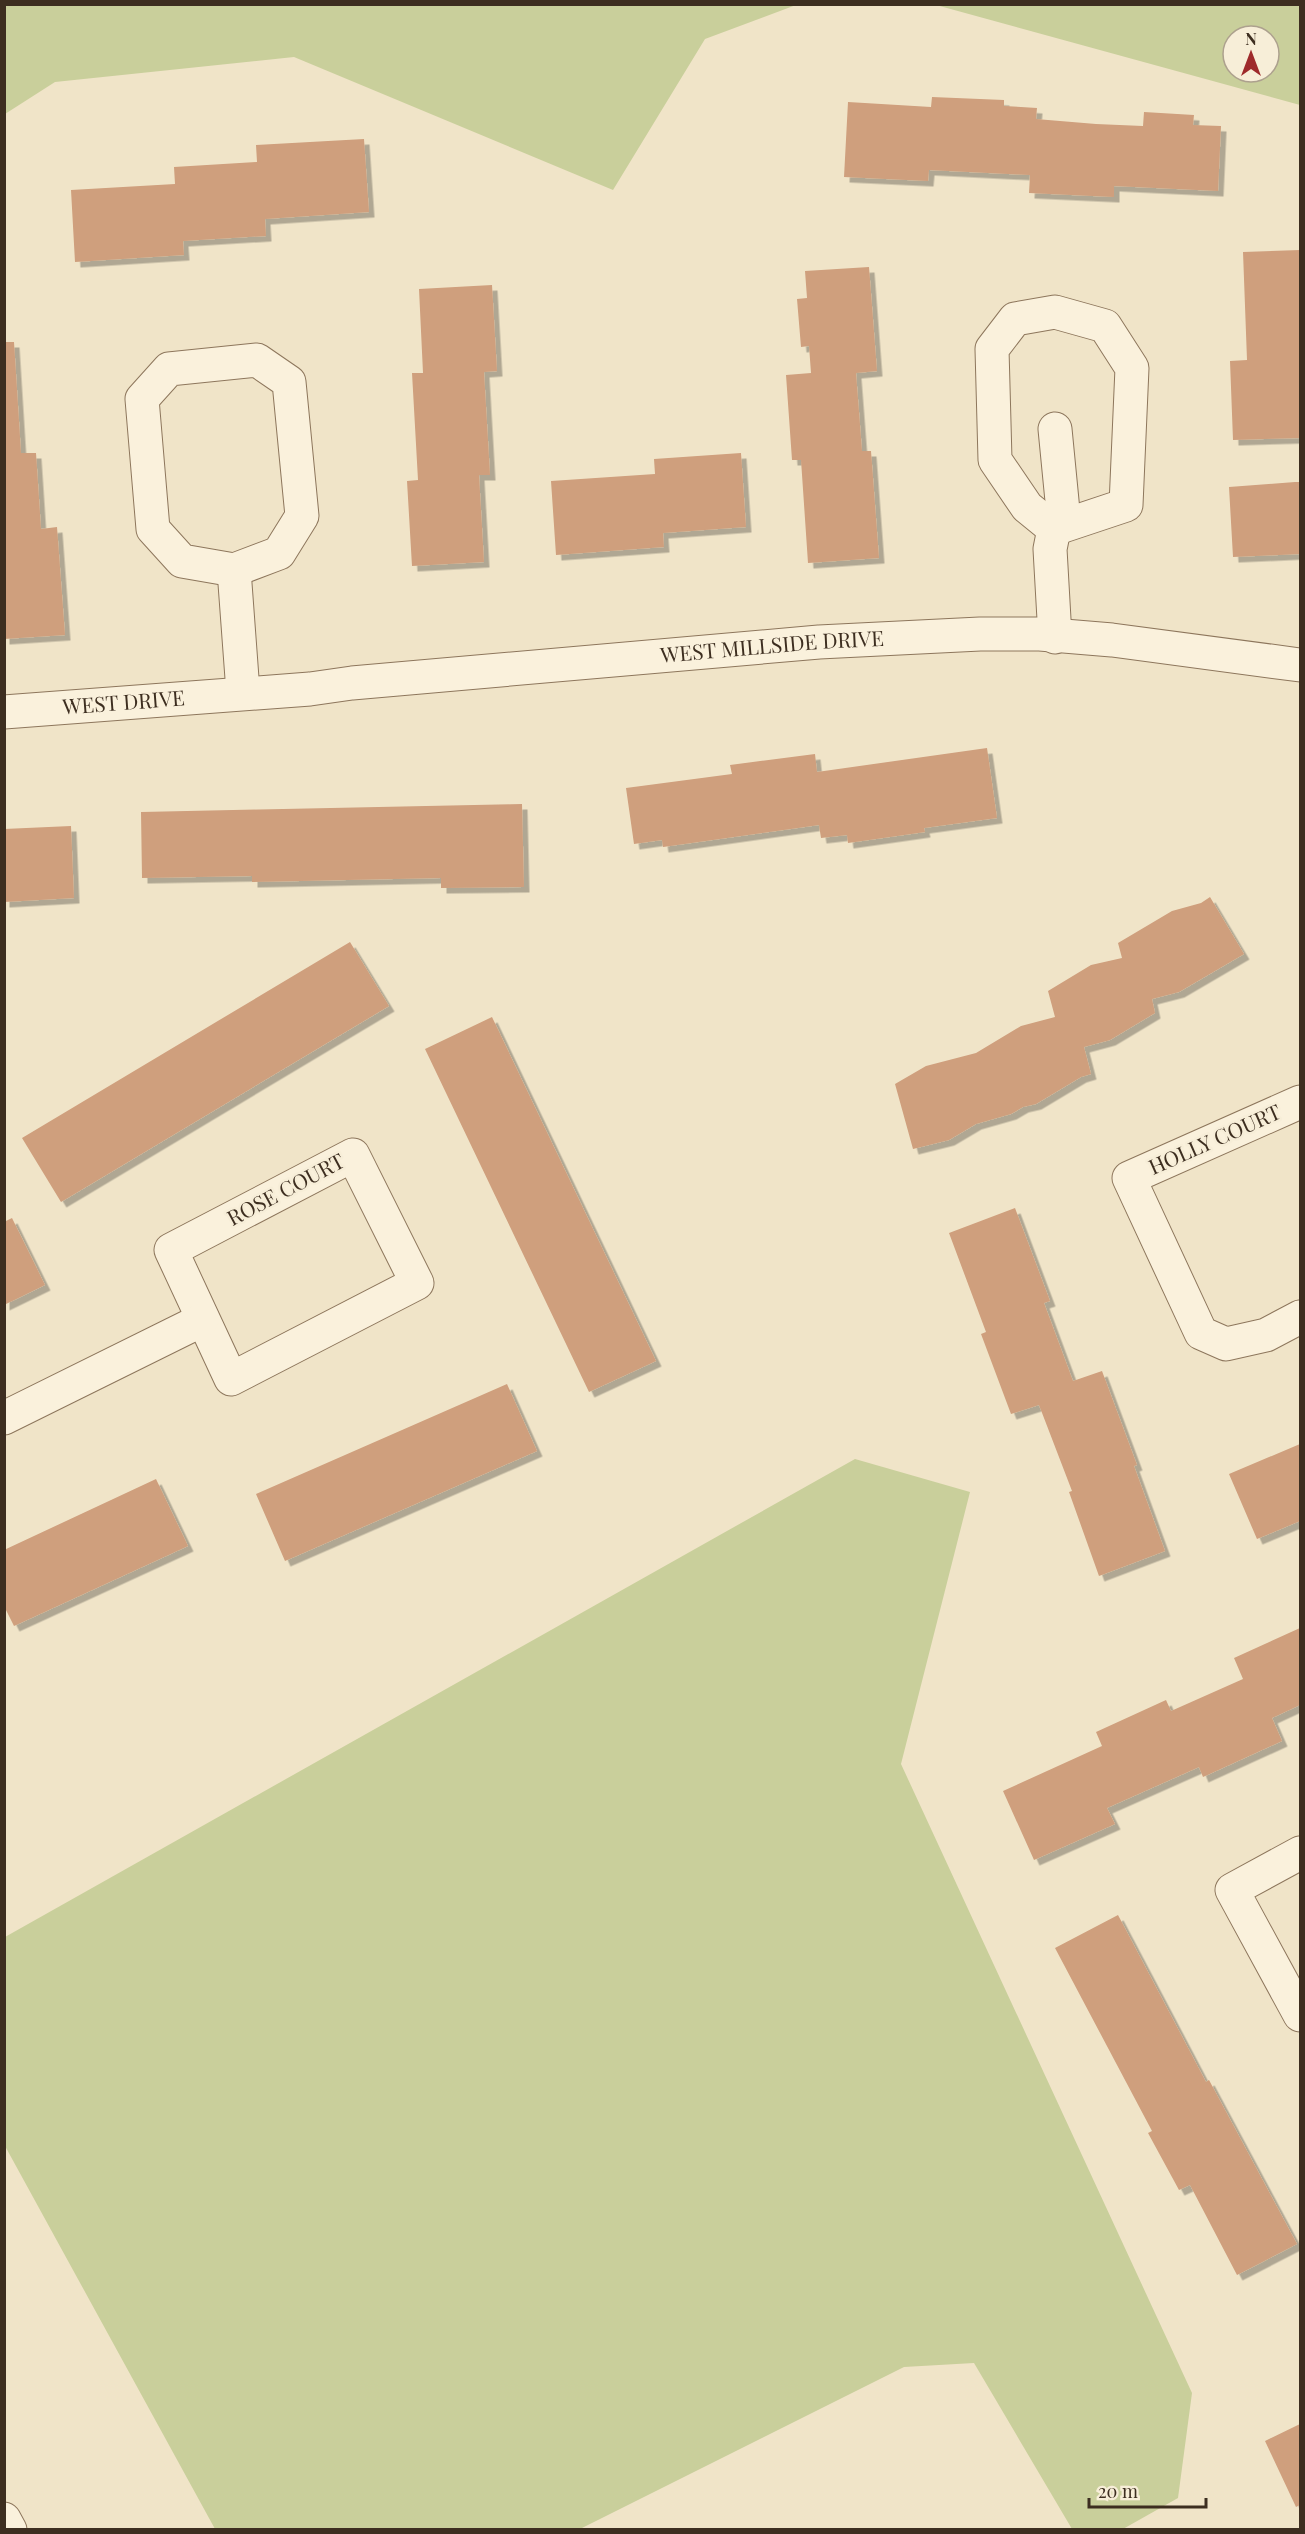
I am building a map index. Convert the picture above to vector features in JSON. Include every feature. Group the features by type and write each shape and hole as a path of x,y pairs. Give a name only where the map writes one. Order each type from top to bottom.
{"street":[{"path":"1055,312 1105,326 1132,368 1126,505 1054,529 1027,507 995,460 992,349 1015,319 1055,312"},
{"path":"257,360 289,382 302,516 279,553 234,570 182,561 153,529 142,399 169,369 257,360"},
{"path":"1055,429 1063,511 1054,529 1050,549 1055,637"},
{"path":"234,570 243,693"},
{"name":"WEST MILLSIDE DRIVE","path":"243,693 310,689 352,683 819,642 980,634 1040,634 1112,640 1300,665"},
{"name":"WEST DRIVE","path":"4,712 243,693"},
{"name":"HOLLY COURT","path":"1300,1102 1129,1178 1201,1333 1227,1344 1266,1335 1300,1317"},
{"name":"ROSE COURT","path":"353,1155 417,1282 231,1379 202,1320 171,1250 353,1155"},
{"path":"4,1418 202,1320"},
{"path":"1300,1853 1232,1890 1300,2015"},
{"path":"4,2519 10,2529"}],"green space":[{"path":"5,4 796,5 705,39 613,190 294,57 55,82 5,114"},
{"path":"936,5 1300,5 1300,105 1224,84 1281,84 1281,24 1221,24 1221,83"},
{"path":"855,1459 970,1492 901,1764 1192,2393 1178,2498 1123,2529 1072,2529 974,2363 904,2367 580,2529 215,2529 5,2146 5,1937"}],"building":[{"path":"932,97 1004,100 1004,106 1037,108 1036,119 1096,124 1143,126 1144,112 1194,115 1193,125 1221,126 1218,191 1114,186 1114,197 1029,193 1030,175 929,170 928,181 844,177 848,102 931,107"},
{"path":"364,139 369,212 265,219 266,236 183,241 184,255 75,262 71,190 175,184 174,167 257,162 256,145"},
{"path":"1300,250 1300,438 1233,440 1230,361 1247,360 1243,252"},
{"path":"869,267 877,371 856,373 862,451 871,451 879,558 808,563 801,460 792,460 786,375 811,373 809,346 801,347 797,299 807,298 805,271"},
{"path":"492,285 497,371 484,372 490,475 479,475 484,562 412,566 407,481 418,480 412,373 423,373 419,289"},
{"path":"4,342 14,342 21,453 36,453 41,529 57,527 65,635 4,639"},
{"path":"741,453 746,527 663,533 664,547 556,555 551,481 655,474 654,459"},
{"path":"1300,482 1300,554 1233,557 1229,487"},
{"path":"987,748 997,818 924,828 925,832 848,843 847,835 821,838 819,825 663,847 662,840 634,844 626,788 732,774 730,765 815,754 817,772"},
{"path":"522,804 524,887 441,888 441,878 252,882 252,876 142,878 141,812"},
{"path":"71,826 74,898 4,902 4,829"},
{"path":"1210,897 1244,954 1179,992 1152,999 1155,1013 1110,1040 1084,1047 1091,1074 1081,1077 1036,1104 976,1124 949,1140 913,1149 895,1084 926,1066 976,1053 1021,1026 1055,1017 1048,991 1091,965 1122,958 1118,943 1172,911 1201,903"},
{"path":"350,942 389,1006 61,1202 22,1138"},
{"path":"492,1017 656,1361 589,1392 425,1049"},
{"path":"1015,1208 1050,1301 1044,1303 1073,1381 1102,1371 1137,1465 1134,1466 1165,1551 1099,1576 1069,1492 1072,1491 1039,1405 1011,1414 981,1334 986,1332 949,1233"},
{"path":"12,1218 45,1285 4,1305 4,1222"},
{"path":"507,1384 537,1451 285,1561 256,1494"},
{"path":"1300,1444 1300,1521 1257,1539 1229,1474"},
{"path":"156,1479 188,1546 14,1626 4,1606 4,1550"},
{"path":"1300,1628 1300,1705 1272,1718 1282,1741 1203,1777 1199,1767 1107,1808 1115,1824 1034,1860 1003,1791 1102,1746 1096,1732 1166,1700 1171,1711 1243,1679 1234,1658"},
{"path":"1118,1915 1206,2082 1209,2080 1297,2244 1237,2275 1190,2185 1179,2190 1148,2133 1152,2131 1055,1948"},
{"path":"1300,2424 1300,2505 1296,2507 1265,2441"}]}
